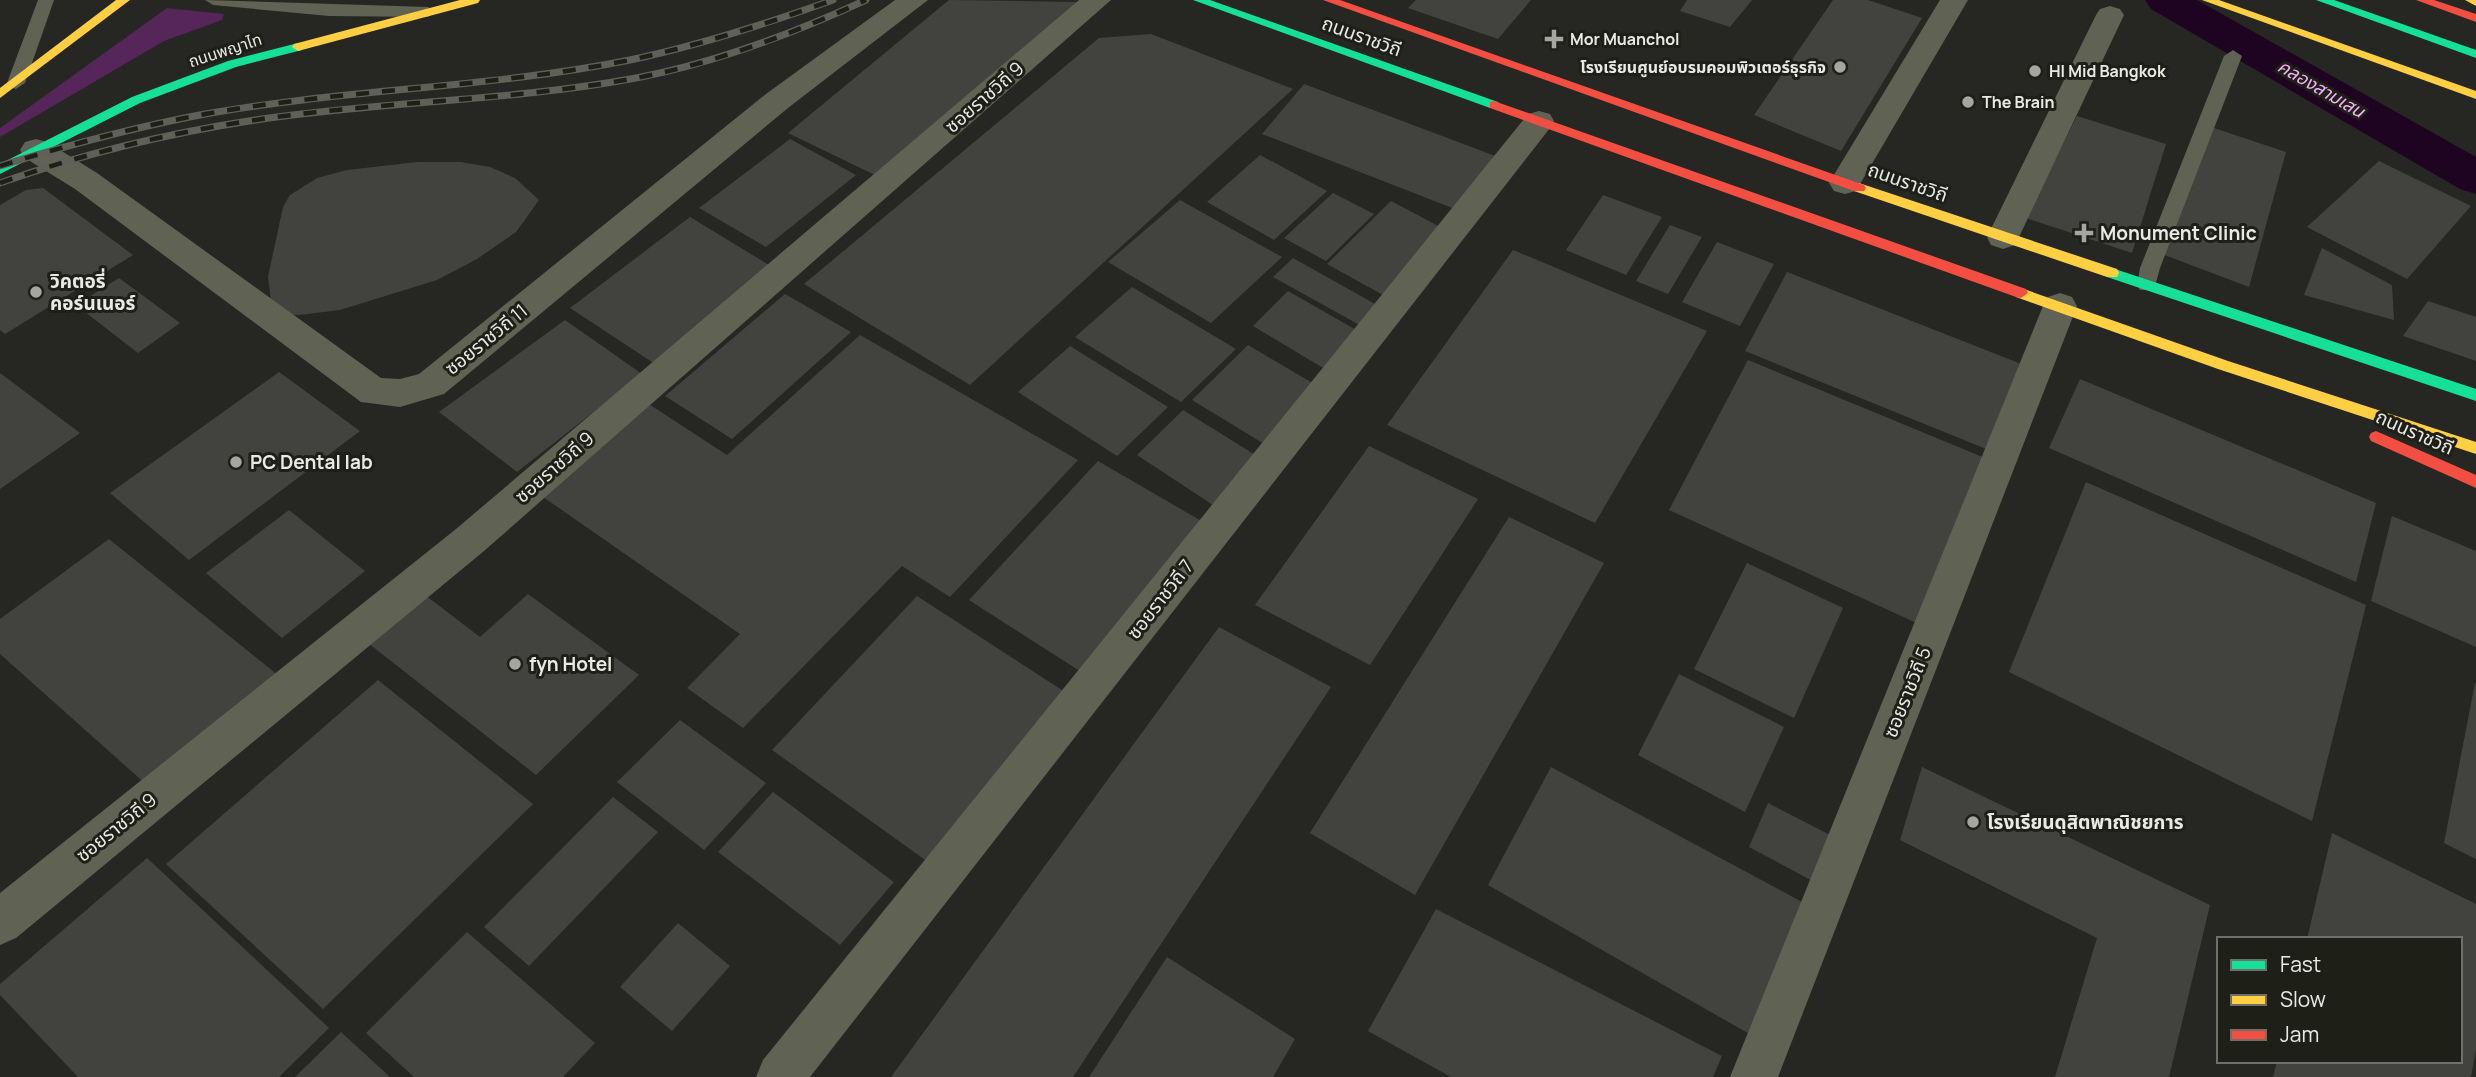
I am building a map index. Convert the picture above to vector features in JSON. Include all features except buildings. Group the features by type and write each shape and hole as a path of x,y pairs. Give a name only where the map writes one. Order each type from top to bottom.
{"main road":[{"path":"0,94 124,0"},
{"name":"ถนนพญาไท","path":"0,170 136,100 232,64 474,0"},
{"name":"ถนนราชวิถี","path":"1199,0 2223,365 2476,448"},
{"name":"ถนนราชวิถี","path":"1329,0 1845,183 2476,395"},
{"path":"2208,0 2476,95"},
{"path":"2322,0 2476,54"},
{"path":"2422,0 2476,18"},
{"name":"ถนนราชวิถี","path":"2223,365 2476,482"}],"street":[{"name":"ซอยราชวิถี 11","path":"36,150 86,181 374,392 400,393 431,384 777,101 914,0"},
{"name":"ซอยราชวิถี 9","path":"0,922 470,540 1097,0"},
{"path":"1845,183 1954,0"},
{"path":"2003,237 2110,15"},
{"name":"ซอยราชวิถี 7","path":"780,1077 1539,121"},
{"name":"ซอยราชวิถี 5","path":"1754,1077 2060,306"}],"lane":[{"path":"16,83 46,0"},
{"path":"213,0 329,11 431,12"},
{"path":"2147,285 2150,268 2233,57"}],"shaded area":[{"path":"167,8 224,14 222,20 164,41 0,137 0,128"}],"waterway":[{"name":"คลองสามเสน","path":"2166,0 2476,178"}],"railway":[{"path":"0,166 102,137 205,114 311,99 524,77 630,60 733,33 833,0"},
{"path":"0,183 97,153 229,124 309,113 543,92 666,72 753,46 866,0"}],"traffic: fast":[{"path":"1199,0 1494,105"},
{"path":"2322,0 2476,54"},
{"path":"0,170 136,100 232,64 298,47"},
{"path":"2112,273 2476,395"}],"traffic: slow":[{"path":"0,94 124,0"},
{"path":"298,47 474,0"},
{"path":"2208,0 2476,95"},
{"path":"2471,0 2476,2"},
{"path":"1859,188 2112,273"},
{"path":"2021,293 2223,365 2476,448"}],"traffic: jam":[{"path":"1329,0 1859,188"},
{"path":"2422,0 2476,18"},
{"path":"1494,105 2021,293"},
{"path":"2376,437 2476,482"}],"place":[{"name":"Mor Muanchol","path":"1554,39"},
{"name":"โรงเรียนศูนย์อบรมคอมพิวเตอร์ธุรกิจ","path":"1840,67"},
{"name":"HI Mid Bangkok","path":"2035,71"},
{"name":"The Brain","path":"1968,102"},
{"name":"Monument Clinic","path":"2084,233"},
{"name":"วิคตอรี่ คอร์นเนอร์","path":"36,292"},
{"name":"PC Dental lab","path":"236,462"},
{"name":"fyn Hotel","path":"515,664"},
{"name":"โรงเรียนดุสิตพาณิชยการ","path":"1973,822"}]}
